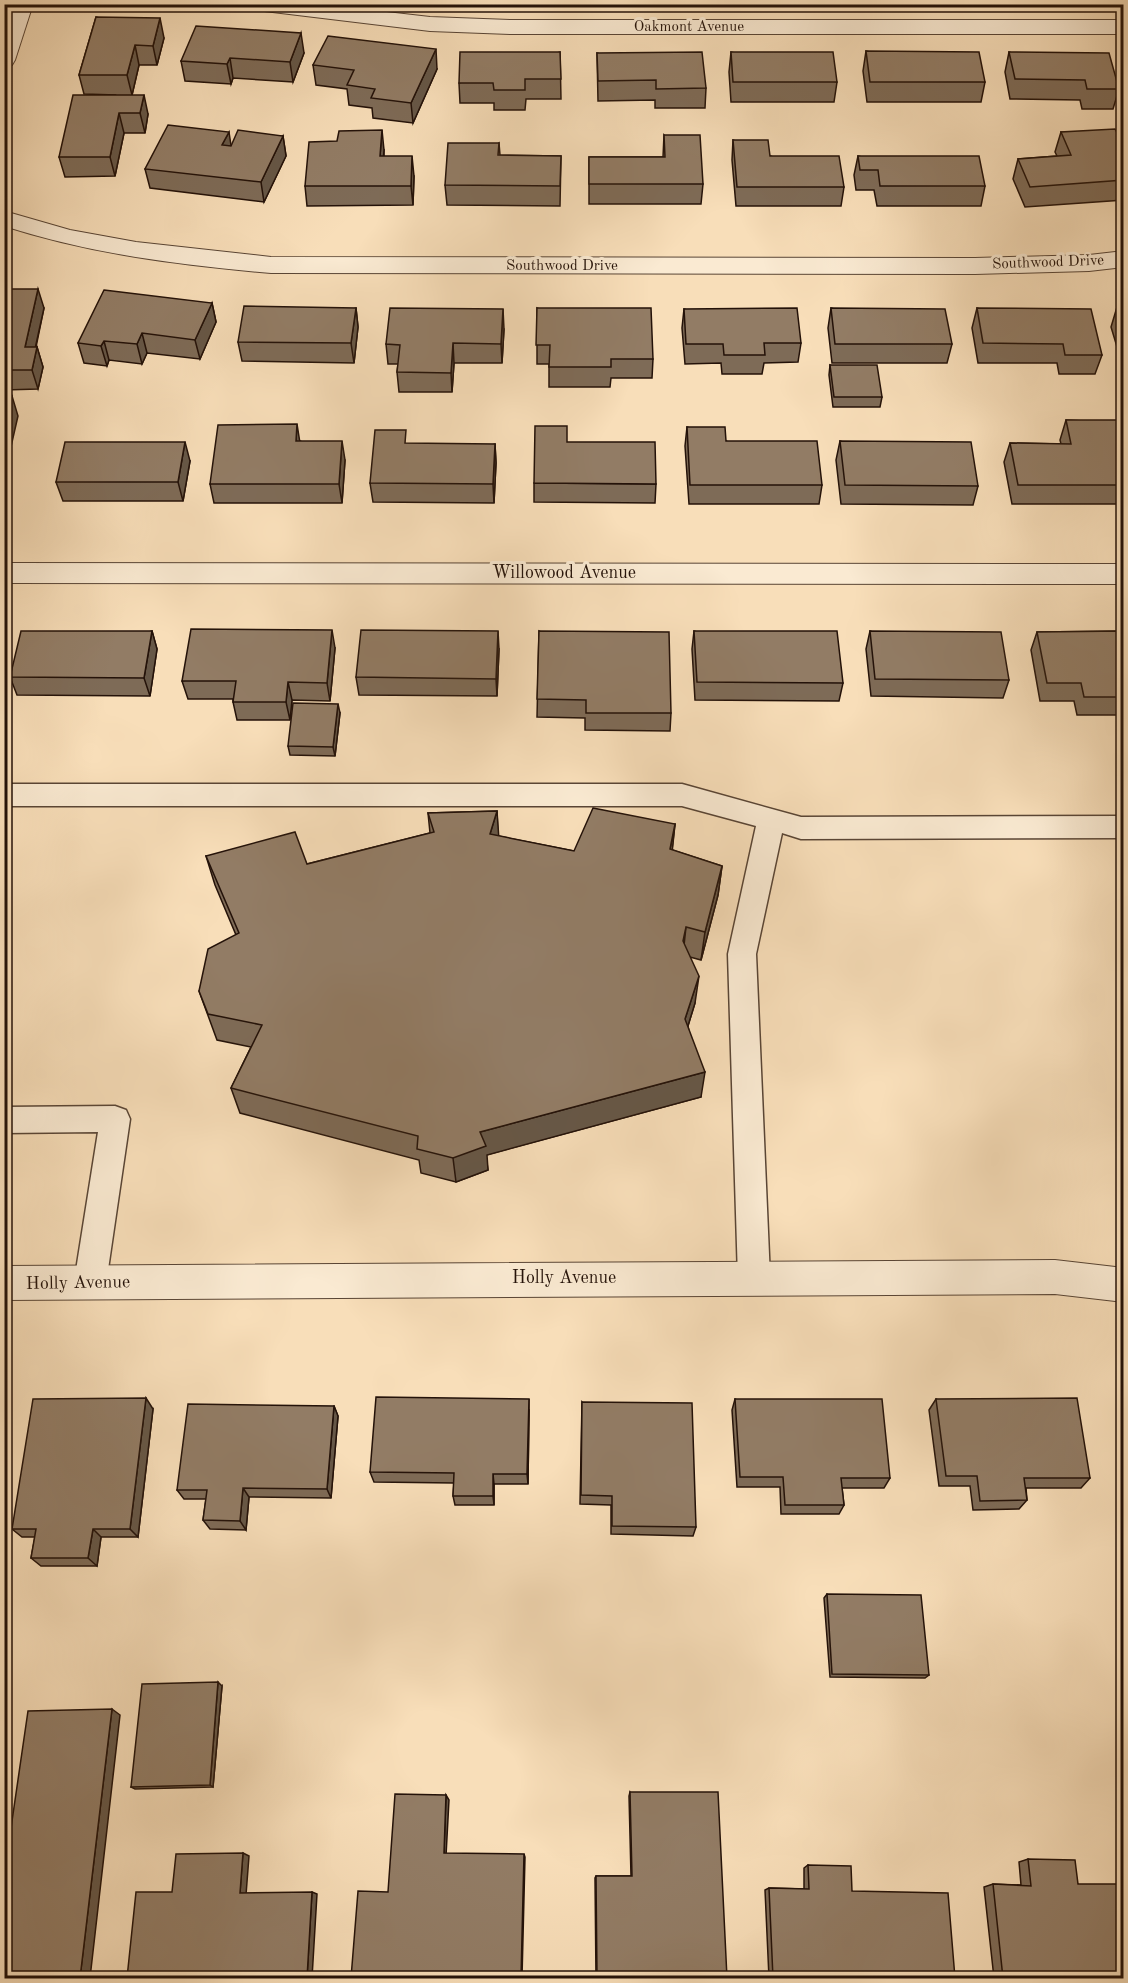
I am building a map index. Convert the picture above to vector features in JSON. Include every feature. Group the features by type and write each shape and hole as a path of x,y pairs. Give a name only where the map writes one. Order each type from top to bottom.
{"street":[{"path":"4,60 22,4"},
{"name":"Oakmont Avenue","path":"256,4 430,24 510,27 1124,27"},
{"name":"Southwood Drive","path":"4,219 114,247 204,260 270,265 975,266 1089,263 1124,259"},
{"name":"Willowood Avenue","path":"4,573 1124,574"},
{"name":"Holly Avenue","path":"4,1283 1055,1277 1124,1285"}],"lane":[{"path":"4,795 682,795 801,828 1124,827"},
{"path":"754,1278 742,954 771,820"},
{"path":"4,1120 115,1119 90,1282"}],"building":[{"path":"96,17 160,18 153,46 135,45 127,75 79,75"},
{"path":"196,26 301,33 290,62 230,58 227,64 181,61"},
{"path":"328,36 436,49 411,103 371,98 375,89 347,85 354,70 313,65"},
{"path":"866,51 979,52 985,82 870,82"},
{"path":"460,52 560,52 561,79 525,79 525,90 494,90 493,83 459,83"},
{"path":"702,52 706,88 656,89 656,80 598,81 597,53"},
{"path":"731,52 833,52 837,82 733,82"},
{"path":"1009,52 1109,53 1119,89 1087,89 1085,80 1015,79"},
{"path":"73,95 144,95 140,113 119,113 110,157 59,157"},
{"path":"168,125 229,132 222,145 231,146 238,130 283,136 261,182 145,169"},
{"path":"1115,129 1124,146 1124,180 1030,187 1018,159 1071,155 1061,132"},
{"path":"382,130 380,156 412,156 411,186 305,186 309,142 337,141 339,131"},
{"path":"664,135 700,135 703,184 589,184 589,157 665,157"},
{"path":"733,140 768,140 770,156 839,156 844,187 737,187"},
{"path":"448,143 499,143 498,155 561,156 560,186 445,185"},
{"path":"858,156 979,156 985,186 880,186 878,170 860,170"},
{"path":"4,289 38,289 25,347 37,347 32,370 4,370"},
{"path":"104,290 212,303 195,340 142,333 137,344 104,341 101,346 78,343"},
{"path":"244,306 356,308 351,343 238,342"},
{"path":"1117,307 1124,307 1124,329"},
{"path":"390,308 503,309 501,344 453,343 451,373 397,372 400,345 386,344"},
{"path":"537,308 651,308 653,359 611,359 611,367 549,367 550,345 536,345"},
{"path":"797,308 801,343 764,343 765,355 724,355 723,344 686,344 684,309"},
{"path":"831,308 945,309 952,344 835,344"},
{"path":"977,308 1091,309 1102,355 1065,355 1063,344 983,343"},
{"path":"830,365 877,365 882,397 834,397"},
{"path":"4,396 12,396 4,428"},
{"path":"1066,420 1123,420 1124,485 1018,485 1010,443 1071,444"},
{"path":"297,424 296,441 342,441 339,484 210,484 218,425"},
{"path":"535,426 567,426 567,442 655,442 656,484 534,483"},
{"path":"687,427 725,427 726,441 817,441 822,485 690,485"},
{"path":"375,430 406,430 405,443 495,444 493,484 370,483"},
{"path":"840,441 971,442 978,486 845,485"},
{"path":"65,442 185,442 178,482 56,482"},
{"path":"191,629 332,630 327,683 288,682 286,702 233,702 236,681 182,681"},
{"path":"361,630 498,631 496,679 356,677"},
{"path":"21,631 152,631 144,678 10,677"},
{"path":"539,631 669,632 671,713 586,713 586,700 537,699"},
{"path":"694,631 837,631 843,683 697,682"},
{"path":"870,631 1001,632 1009,680 875,679"},
{"path":"1124,631 1124,697 1084,697 1081,683 1047,683 1037,632"},
{"path":"293,703 338,704 333,747 288,746"},
{"path":"593,808 675,824 670,849 722,866 705,932 686,927 683,941 699,976 685,1019 705,1072 480,1132 486,1146 453,1158 417,1149 418,1136 231,1088 262,1025 208,1014 199,991 208,949 239,933 206,856 295,832 307,864 434,832 428,813 497,811 490,834 574,851"},
{"path":"376,1397 529,1399 527,1474 493,1474 493,1496 453,1496 454,1473 370,1472"},
{"path":"146,1398 130,1529 93,1529 88,1558 31,1558 36,1529 12,1529 33,1399"},
{"path":"1077,1398 1090,1478 1024,1478 1027,1500 980,1501 977,1476 946,1476 936,1399"},
{"path":"735,1399 882,1399 890,1478 841,1478 844,1505 785,1505 783,1477 740,1477"},
{"path":"582,1402 692,1403 696,1527 612,1526 612,1496 581,1495"},
{"path":"188,1404 334,1406 327,1489 243,1488 240,1521 203,1520 207,1490 177,1490"},
{"path":"827,1594 921,1595 929,1675 832,1674"},
{"path":"218,1682 210,1785 131,1787 142,1684"},
{"path":"112,1709 80,1978 4,1978 4,1876 28,1711"},
{"path":"630,1792 718,1792 727,1978 597,1978 596,1876 632,1876"},
{"path":"395,1794 446,1795 444,1853 524,1854 521,1978 351,1978 358,1891 388,1892"},
{"path":"243,1853 240,1893 312,1892 307,1978 127,1978 136,1892 172,1892 176,1854"},
{"path":"1028,1859 1075,1860 1078,1884 1124,1884 1124,1978 1003,1978 993,1884 1031,1886"},
{"path":"808,1865 851,1866 852,1891 948,1893 955,1978 773,1978 769,1888 809,1889"}]}
